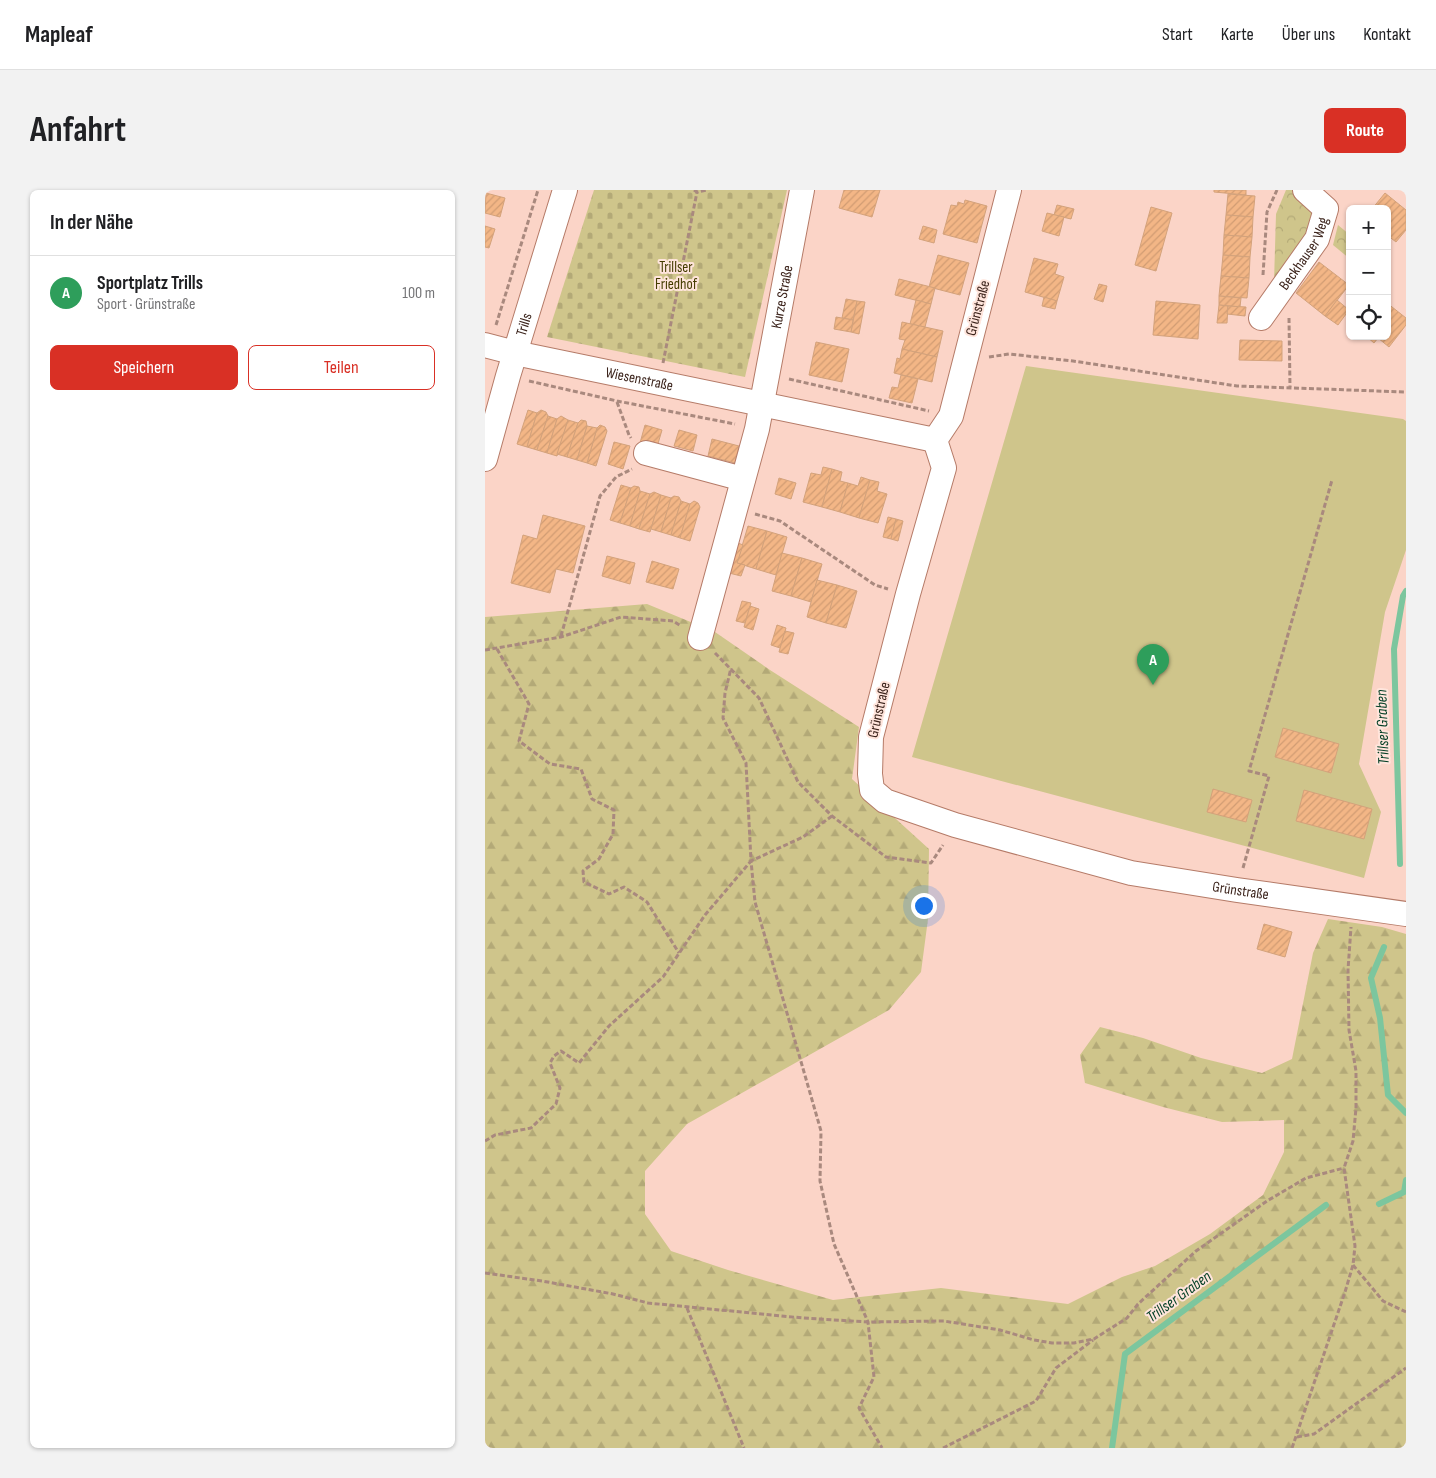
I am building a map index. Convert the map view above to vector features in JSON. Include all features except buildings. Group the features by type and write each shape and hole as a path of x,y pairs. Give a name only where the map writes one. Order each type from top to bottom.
{"street":[{"name":"Trills","path":"485,459 565,190"},
{"name":"Kurze Straße","path":"762,404 803,190"},
{"name":"Grünstraße","path":"1009,190 951,416 935,440 944,468 908,594 871,737 870,774 872,790 885,800 955,825 1131,872 1237,890 1406,914"},
{"name":"Beckhauser Weg","path":"1261,318 1271,285 1317,239 1326,209 1305,190"},
{"name":"Wiesenstraße","path":"487,346 515,354 935,440"},
{"path":"700,638 762,404"},
{"path":"646,453 743,478"}],"path":[{"path":"487,346 538,190"},
{"path":"659,383 695,191 707,190"},
{"path":"1277,190 1267,212 1271,285 1289,303 1290,387"},
{"path":"985,357 1009,354 1073,361 1237,386 1406,392"},
{"path":"769,374 951,416"},
{"path":"561,637 601,496 617,477 643,463 646,453 629,435 617,402"},
{"path":"1237,890 1269,776 1249,771 1332,480"},
{"path":"735,509 780,521 875,585 908,594"},
{"path":"485,650 561,637 621,617 673,621 700,638 759,698 798,782 832,816 886,858 931,863 955,825"},
{"path":"497,649 529,704 519,741 550,764 581,769 592,798 614,810 613,834 599,859 583,871 584,882 609,894 624,888 647,902 679,954"},
{"path":"731,668 725,694 723,718 746,763 755,902 821,1132 820,1181 834,1244 869,1322 874,1377 859,1408 882,1448"},
{"path":"485,1140 495,1135 531,1128 556,1104 561,1088 550,1062 554,1056 561,1051 579,1063 609,1026 663,977 705,915 751,861 803,837 832,816"},
{"path":"1292,1448 1353,1265 1355,1246 1344,1168 1353,1141 1356,1108 1356,1071 1349,1030 1348,970 1349,931 1356,907"},
{"path":"943,1448 1036,1401 1056,1368 1094,1339 1127,1318 1138,1304 1195,1251 1306,1178 1344,1168"},
{"path":"1353,1265 1383,1301 1406,1312"},
{"path":"485,1273 542,1281 613,1294 648,1303 687,1308 869,1322 944,1321 975,1325 1052,1343 1074,1343 1094,1339"},
{"path":"687,1308 744,1448"},
{"path":"1297,1437 1314,1434 1406,1368"}],"green space":[{"name":"Trillser Friedhof","path":"594,190 787,190 745,377 547,337"},
{"path":"1286,190 1297,190 1320,216 1274,282 1276,214"},
{"path":"1338,225 1346,232 1346,256 1333,245"},
{"path":"1026,366 1403,419 1406,421 1406,550 1385,612 1359,764 1381,812 1364,878 912,757"},
{"path":"647,604 715,632 859,727 852,779 929,849 928,919 921,972 889,1010 687,1124 645,1171 645,1214 671,1251 728,1270 833,1300 941,1288 1068,1304 1122,1277 1155,1266 1210,1234 1263,1195 1284,1152 1284,1120 1222,1122 1163,1107 1085,1083 1080,1055 1100,1027 1143,1038 1201,1058 1262,1073 1292,1059 1313,953 1328,919 1382,927 1406,934 1406,1448 485,1448 485,617"}],"waterway":[{"name":"Trillser Graben","path":"1400,864 1394,649 1403,596 1406,591"},
{"name":"Trillser Graben","path":"1384,947 1371,978 1380,1018 1388,1095 1406,1113"},
{"name":"Trillser Graben","path":"1379,1204 1404,1192 1406,1180"},
{"name":"Trillser Graben","path":"1112,1448 1125,1354 1326,1205"}],"place":[{"name":"Sportplatz Trills","path":"1153,685"}]}
